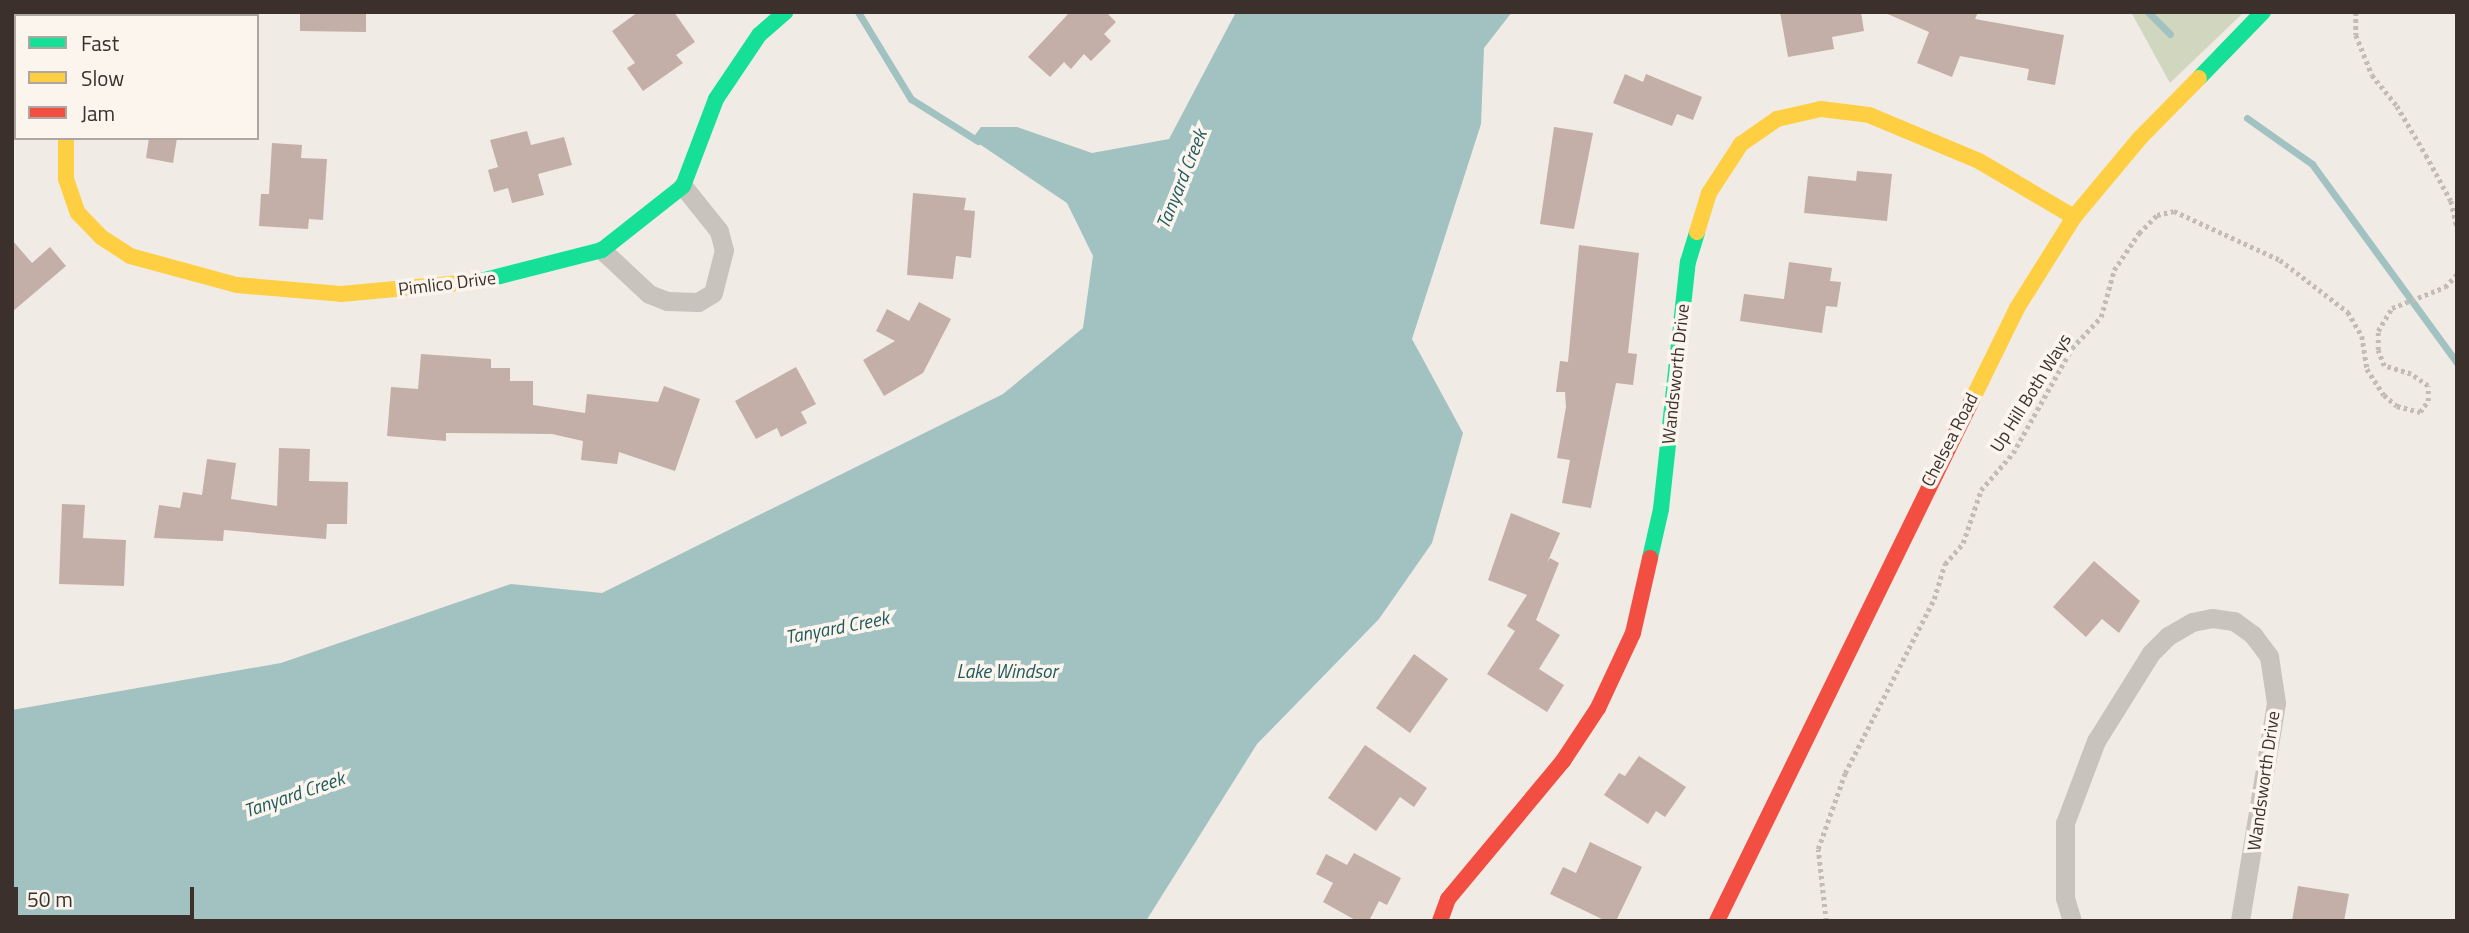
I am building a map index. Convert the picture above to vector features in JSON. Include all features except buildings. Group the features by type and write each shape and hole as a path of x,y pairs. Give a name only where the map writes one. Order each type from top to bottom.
{"street":[{"path":"602,250 649,294 667,301 698,302 713,293 724,250 719,231 683,186 716,99 759,35 785,12"},
{"name":"Chelsea Road","path":"1717,921 2017,308 2074,217 2140,138 2263,12"},
{"name":"Wandsworth Drive","path":"1440,921 1457,888 1563,761 1598,708 1633,633 1661,509 1688,261 1709,193 1741,144 1777,119 1821,108 1869,115 1979,161 2074,217"},
{"name":"Pimlico Drive","path":"66,140 66,179 78,213 101,237 130,256 237,285 341,294 426,289 496,279 602,250 683,186"},
{"name":"Wandsworth Drive","path":"2073,921 2065,898 2065,823 2096,741 2151,653 2168,636 2192,622 2212,618 2234,621 2253,635 2269,656 2276,703 2241,921"}],"path":[{"path":"2356,12 2356,35 2372,75 2397,106 2426,155 2451,201 2457,228"},
{"name":"Up Hill Both Ways","path":"1826,921 1818,849 1845,774 1934,599 1945,564 1963,543 1981,490 2013,453 2072,348 2101,317 2114,270 2139,233 2157,215 2174,211 2213,225 2280,260 2348,312 2362,336 2367,369 2384,395 2397,405 2420,412 2428,401 2428,386 2411,374 2384,366 2378,350 2378,331 2392,308 2445,287 2457,274"}],"green space":[{"path":"2131,12 2244,12 2170,83"}],"water":[{"name":"Lake Windsor","path":"1236,12 1512,12 1484,48 1481,124 1412,339 1463,433 1432,543 1379,619 1257,744 1146,921 12,921 12,710 281,663 511,584 602,593 1003,394 1083,328 1093,256 1067,203 972,139 981,127 1017,127 1092,153 1169,139"}],"waterway":[{"path":"858,12 911,99 978,141"},
{"path":"2148,12 2170,34"},
{"path":"2247,118 2312,164 2457,363"}],"traffic: fast":[{"path":"481,281 602,250 683,186 716,99 759,35 785,12"},
{"path":"2199,78 2263,12"},
{"path":"1650,558 1661,509 1688,262 1697,232"}],"traffic: slow":[{"path":"1972,400 2017,308 2074,217 2140,138 2199,78"},
{"path":"1697,232 1709,193 1741,144 1777,119 1821,109 1869,115 1979,161 2074,217"},
{"path":"66,140 66,179 78,213 101,237 130,256 237,285 341,294 481,281"}],"traffic: jam":[{"path":"1717,921 1972,400"},
{"path":"1440,921 1448,899 1563,761 1598,708 1633,633 1650,558"}],"water label":[{"name":"Tanyard Creek","path":"1181,179"},
{"name":"Tanyard Creek","path":"837,627"},
{"name":"Tanyard Creek","path":"294,794"}]}
